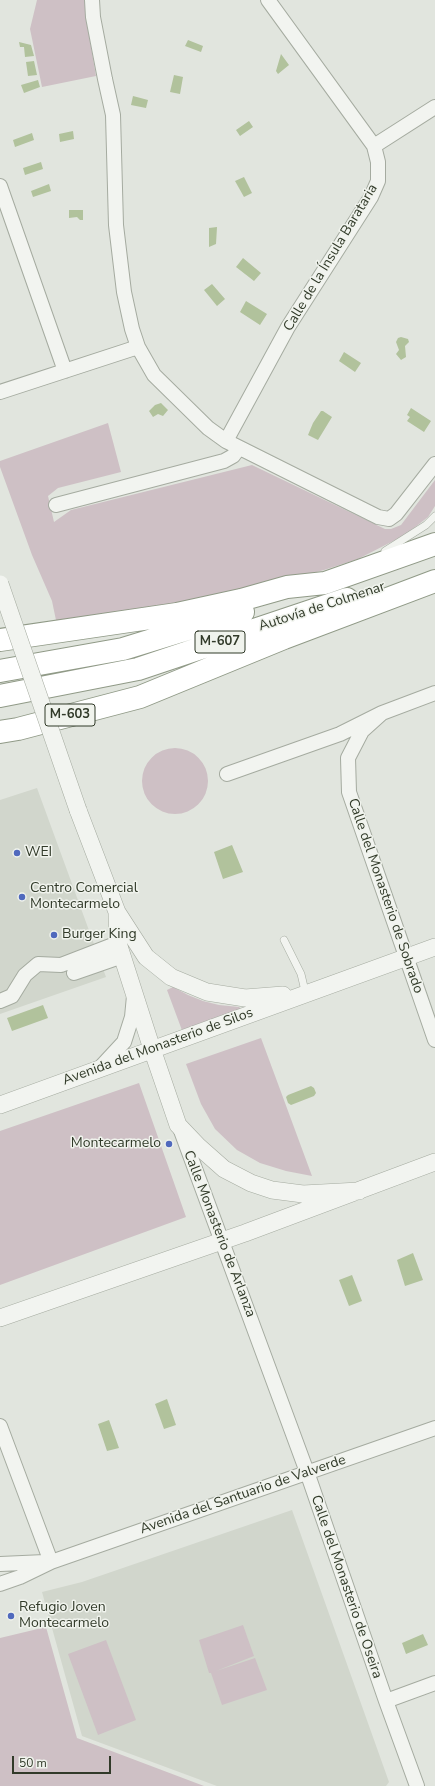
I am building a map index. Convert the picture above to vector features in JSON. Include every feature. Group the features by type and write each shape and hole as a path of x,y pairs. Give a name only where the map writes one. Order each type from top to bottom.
{"highway":[{"name":"M-607","path":"325,583 435,544"},
{"name":"Autovía de Colmenar","path":"0,696 138,669 435,570"},
{"name":"M-603","path":"0,732 18,729 140,697 284,638 435,581"},
{"path":"0,640 177,614 242,600 287,587 325,583"},
{"name":"Autovía de Colmenar","path":"0,671 123,650 225,618 325,583"}],"street":[{"path":"92,0 93,17 105,79 114,115 116,225 119,257 129,314 138,347 154,375 208,428 226,441 378,517 389,519 396,514 435,464"},
{"name":"Calle de la Ínsula Barataria","path":"226,441 288,327 371,197 378,181 378,162 374,146 268,0"},
{"path":"374,146 435,107"},
{"path":"0,186 65,371"},
{"path":"0,392 138,347"},
{"path":"56,505 224,462 233,456 239,448"},
{"name":"Calle Monasterio de Arlanza","path":"0,584 78,810 117,912 120,950 152,1049 178,1124 307,1472"},
{"path":"227,774 340,734 382,713 435,693"},
{"name":"Calle del Monasterio de Sobrado","path":"382,713 362,731 348,758 349,792 435,1040"},
{"name":"Avenida del Monasterio de Silos","path":"117,912 146,957 171,977 207,992 245,998 278,996 311,990"},
{"name":"Avenida del Monasterio de Silos","path":"0,1105 311,990 435,946"},
{"path":"74,973 120,950"},
{"path":"0,1001 12,996 25,975 38,964 61,965 120,950"},
{"name":"Calle Monasterio de Arlanza","path":"99,1069 124,1042 132,1018 134,994"},
{"path":"178,1124 198,1146 224,1169 251,1183 272,1190 303,1194 359,1191"},
{"path":"0,1318 222,1241 435,1162"},
{"path":"0,1426 51,1562"},
{"name":"Avenida del Santuario de Valverde","path":"0,1584 20,1577 51,1562 435,1428"},
{"name":"Calle del Monasterio de Oseira","path":"307,1472 417,1786"},
{"name":"Avenida del Santuario de Valverde","path":"0,1564 51,1562"},
{"path":"386,1701 435,1683"}],"lane":[{"path":"381,553 426,525 435,516"},
{"path":"325,583 374,557"},
{"path":"284,940 311,990"}],"shaded area":[{"path":"37,0 85,0 86,17 96,76 42,87 30,29"},
{"path":"188,40 203,46 201,52 185,46"},
{"path":"19,42 31,45 34,56 25,57 24,47 20,47"},
{"path":"281,54 289,65 278,74 276,71"},
{"path":"34,61 37,75 28,76 26,62"},
{"path":"174,75 183,77 180,94 170,92"},
{"path":"38,80 40,87 24,93 21,85"},
{"path":"133,96 148,100 146,108 131,105"},
{"path":"249,121 253,127 240,136 236,130"},
{"path":"73,131 74,139 60,142 59,134"},
{"path":"32,133 34,140 15,147 13,140"},
{"path":"41,162 43,169 25,175 23,168"},
{"path":"244,177 252,193 244,197 235,181"},
{"path":"49,184 51,191 33,197 31,191"},
{"path":"69,210 83,210 83,220 80,220 77,217 69,218"},
{"path":"217,227 216,244 209,247 209,228"},
{"path":"243,258 261,273 254,281 236,267"},
{"path":"212,284 225,299 217,306 204,290"},
{"path":"246,301 267,314 260,325 240,312"},
{"path":"401,337 408,339 409,342 405,346 406,357 401,360 396,354 399,350 396,342 398,338"},
{"path":"344,352 361,363 355,372 339,361"},
{"path":"161,403 168,410 163,416 158,414 153,417 149,411 155,405"},
{"path":"411,408 431,421 424,432 407,421 410,417 407,415"},
{"path":"321,411 332,417 318,440 308,435 313,423"},
{"path":"108,423 121,472 58,488 48,496 54,522 71,510 252,465 385,529 391,529 401,525 435,480 435,506 428,517 405,535 358,559 324,570 237,593 57,625 52,601 32,555 0,467 0,461"},
{"path":"175,748 187,751 198,758 205,769 208,781 205,793 198,804 187,811 175,814 163,811 152,804 145,793 142,781 145,769 152,758 163,751"},
{"path":"37,788 106,977 0,1014 0,800"},
{"path":"232,845 243,872 223,879 214,852"},
{"path":"173,987 203,1001 219,1005 239,1007 241,1009 183,1033 167,990"},
{"path":"43,1005 48,1018 12,1031 7,1018"},
{"path":"261,1038 312,1176 286,1171 260,1163 237,1150 215,1129 201,1104 186,1064"},
{"path":"139,1083 186,1217 0,1285 0,1131"},
{"path":"311,1086 314,1088 316,1093 314,1096 291,1105 288,1103 286,1097 288,1095"},
{"path":"413,1253 423,1280 405,1286 397,1260"},
{"path":"352,1275 362,1301 349,1306 339,1280"},
{"path":"167,1399 176,1425 164,1429 155,1404"},
{"path":"109,1420 119,1448 107,1451 98,1424"},
{"path":"292,1510 389,1782 386,1786 217,1786 82,1736 42,1592 82,1582"},
{"path":"243,1625 254,1656 216,1671 255,1658 267,1690 222,1705 211,1673 209,1673 199,1640"},
{"path":"46,1627 77,1738 204,1786 0,1786 0,1638"},
{"path":"423,1634 428,1645 406,1654 402,1643"},
{"path":"106,1640 136,1720 98,1735 68,1654"}],"place":[{"name":"WEI","path":"17,853"},
{"name":"Centro Comercial Montecarmelo","path":"22,897"},
{"name":"Burger King","path":"54,935"},
{"name":"Montecarmelo","path":"169,1144"},
{"name":"Refugio Joven Montecarmelo","path":"11,1616"}]}
